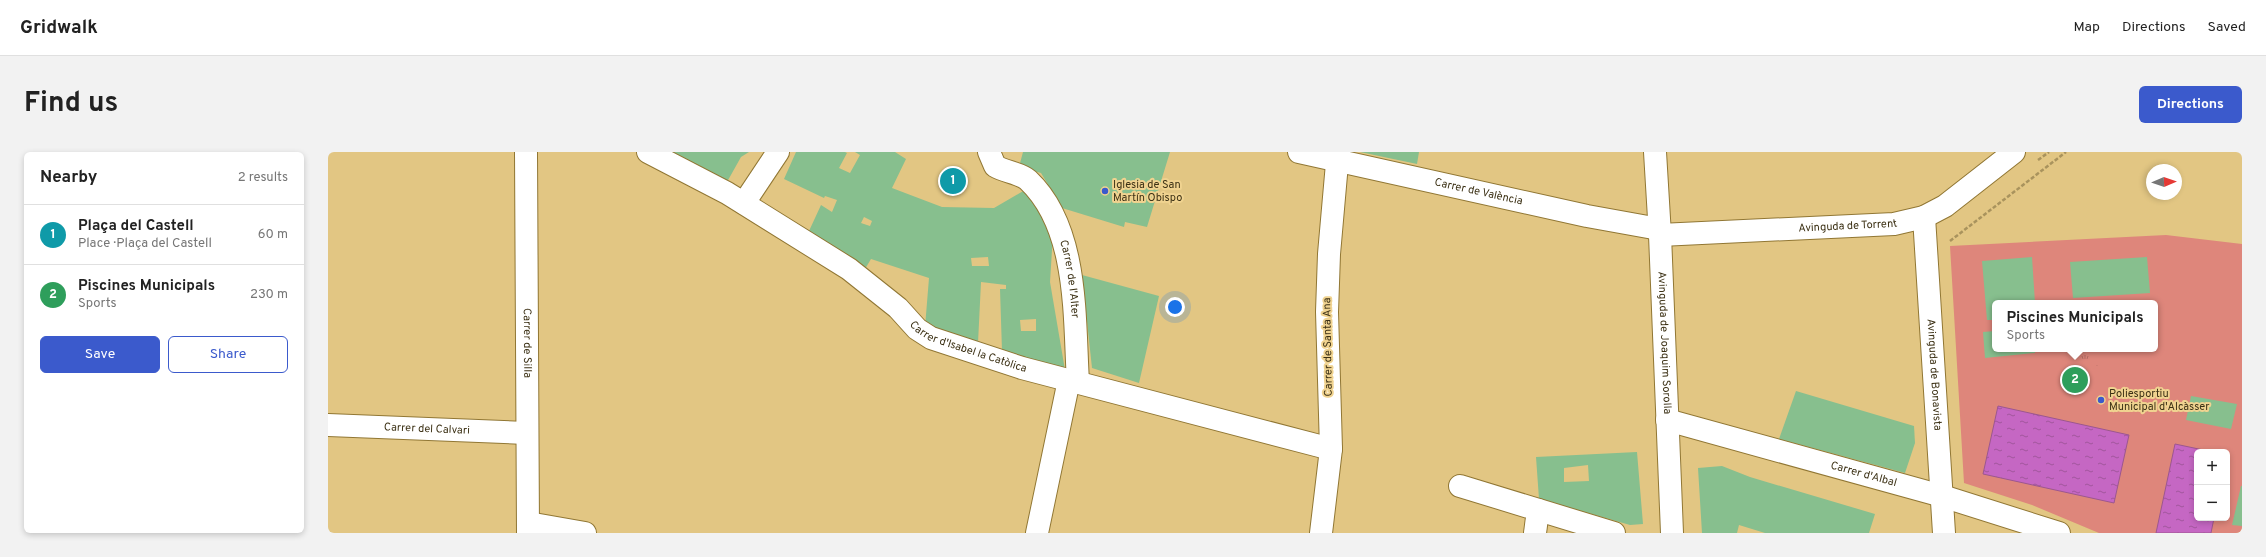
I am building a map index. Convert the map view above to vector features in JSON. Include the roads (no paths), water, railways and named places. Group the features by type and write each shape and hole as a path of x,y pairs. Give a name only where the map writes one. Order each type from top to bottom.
{"street":[{"name":"Carrer de Silla","path":"526,152 526,433 528,528"},
{"name":"Carrer d'Isabel la Catòlica","path":"648,152 744,203 849,269 898,308 917,329 931,338 1022,368 1331,449"},
{"path":"744,203 778,152"},
{"name":"Carrer de l'Alter","path":"989,152 995,166 1023,177 1032,185 1046,205 1065,241 1075,323 1074,381 1037,533"},
{"name":"Carrer de València","path":"1299,152 1337,156 1660,232"},
{"name":"Avinguda de Joaquim Sorolla","path":"1655,152 1660,232 1672,533"},
{"name":"Avinguda de Torrent","path":"1660,232 1894,224 1924,217 1945,206 2014,152"},
{"name":"Carrer de Santa Ana","path":"1321,533 1331,449 1327,312 1329,254 1337,156"},
{"name":"Avinguda de Bonavista","path":"1924,217 1944,533"},
{"name":"Carrer d'Albal","path":"1667,420 1942,496 2059,533"},
{"name":"Carrer del Calvari","path":"328,426 526,433"},
{"path":"1460,486 1614,533"},
{"path":"1535,533 1538,510"},
{"path":"528,528 585,533"}],"water":[{"path":"1998,406 2129,435 2114,503 1983,474"},
{"path":"2175,444 2199,449 2194,449 2194,521 2213,521 2211,533 2156,533"}],"place":[{"name":"Plaça del Castell","path":"953,181"},
{"name":"Iglesia de San Martín Obispo","path":"1105,191"},
{"name":"Piscines Municipals","path":"2075,380"},
{"name":"Poliesportiu Municipal d'Alcàsser","path":"2101,400"}]}
